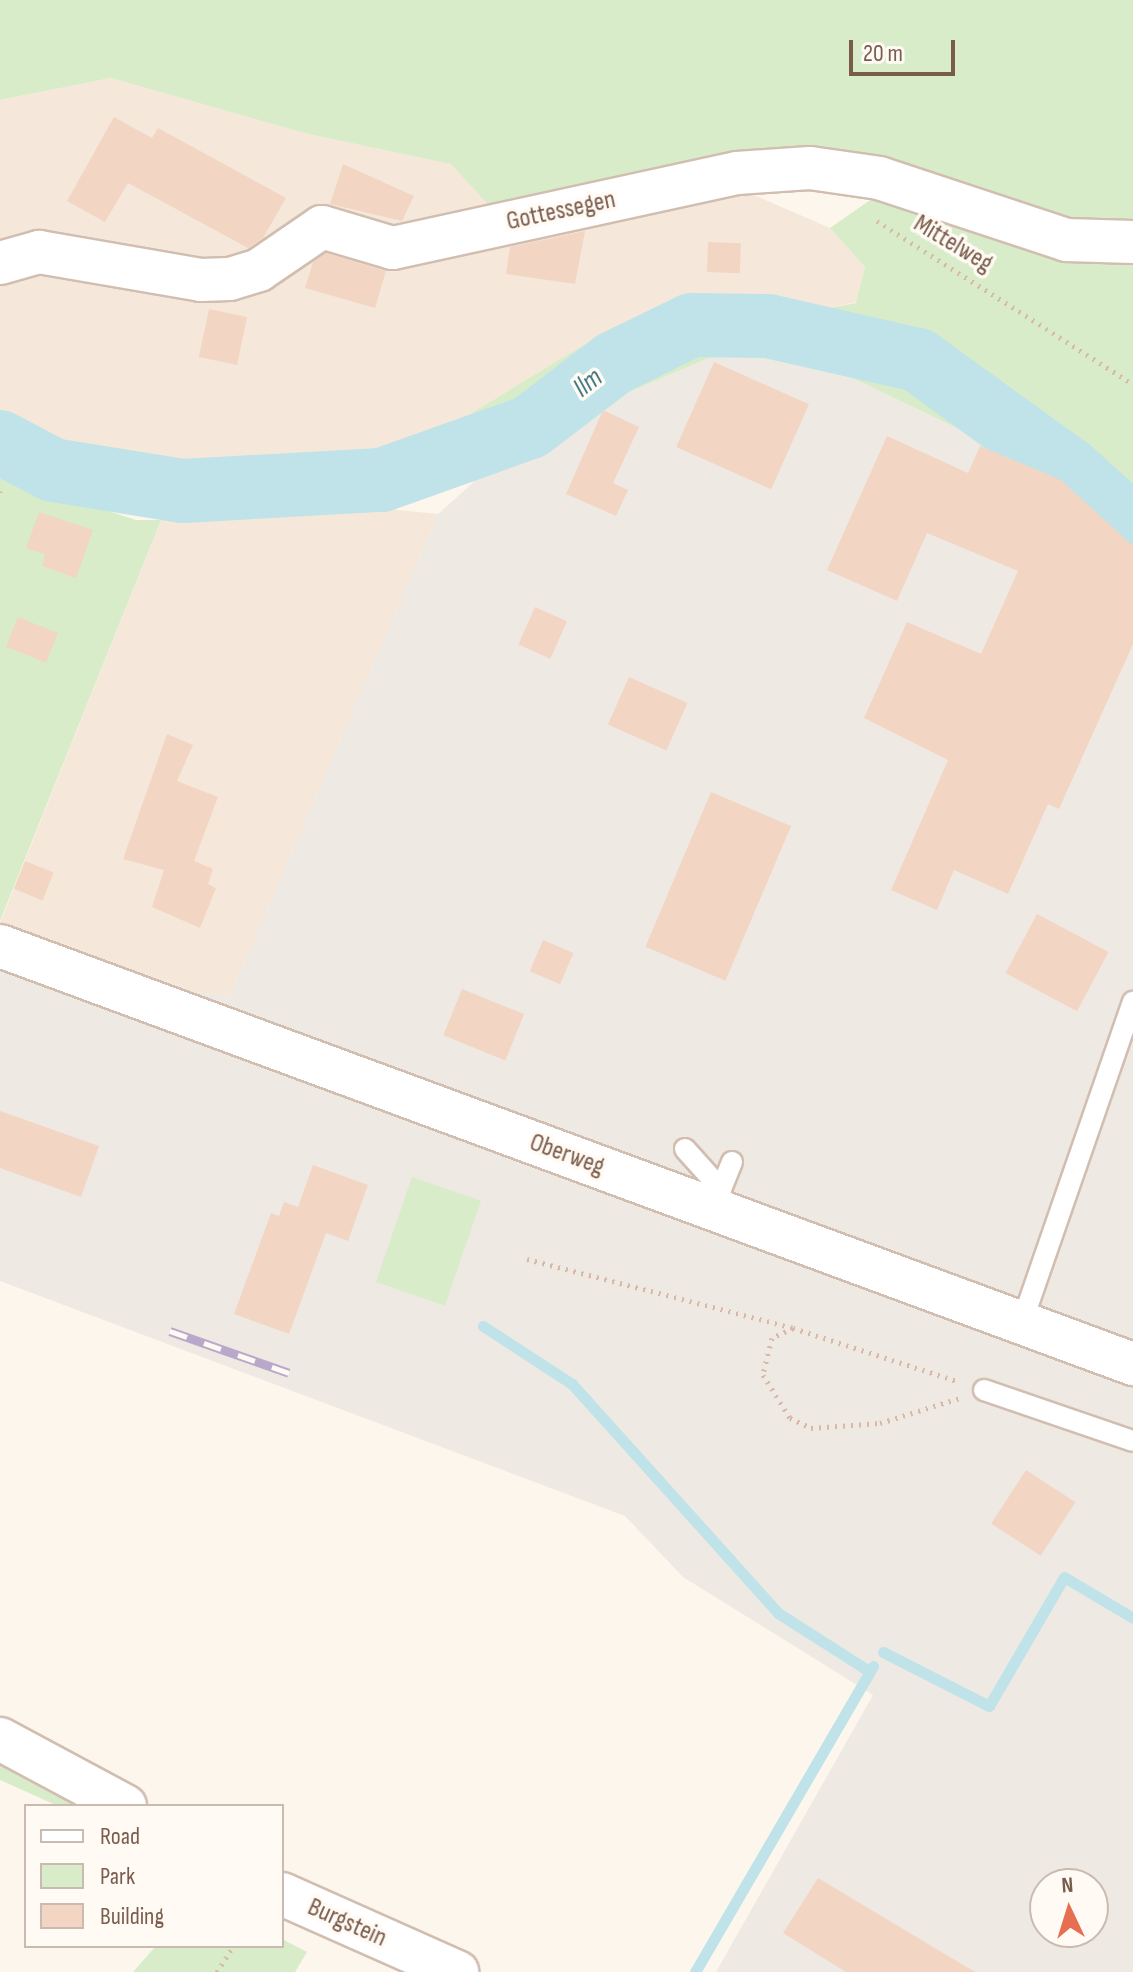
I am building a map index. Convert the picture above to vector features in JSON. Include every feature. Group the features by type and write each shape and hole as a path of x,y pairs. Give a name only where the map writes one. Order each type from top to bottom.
{"street":[{"name":"Gottessegen","path":"0,263 39,252 201,280 230,279 259,270 322,227 393,248 737,173 810,168 879,178 1067,240 1133,242"},
{"name":"Oberweg","path":"0,946 717,1198 1133,1364"},
{"path":"0,1739 121,1804"},
{"name":"Burgstein","path":"284,1895 457,1972"}],"lane":[{"path":"1022,1322 1133,1002"},
{"path":"685,1149 717,1198"},
{"path":"717,1198 732,1162"},
{"path":"984,1390 1133,1441"}],"path":[{"name":"Mittelweg","path":"868,216 1133,384"},
{"path":"527,1259 793,1328 984,1390"},
{"path":"793,1328 772,1338 763,1375 790,1418 811,1428 880,1423 984,1390"},
{"path":"217,1972 232,1948"}],"shaded area":[{"path":"111,78 308,134 452,164 497,213 747,192 830,228 865,267 857,302 817,310 766,299 613,327 442,431 350,455 246,469 158,467 51,446 0,417 0,100"},
{"path":"763,335 1044,470 1133,546 1133,1972 716,1972 873,1695 683,1577 625,1516 0,1281 0,923 195,992 230,996 438,514 524,437"},
{"path":"370,507 438,514 230,996 195,992 0,923 161,520"}],"green space":[{"path":"0,0 1133,0 1133,222 1086,230 836,159 496,213 451,164 308,134 111,78 0,100"},
{"path":"889,187 1133,249 1133,546 1044,470 763,335 524,437 442,431 613,327 766,299 817,310 856,303 865,267 830,228"},
{"path":"0,476 136,520 161,520 0,921"},
{"path":"412,1177 481,1201 445,1306 376,1282"},
{"path":"0,1758 94,1804 54,1804 0,1780"},
{"path":"284,1940 307,1952 295,1972 133,1972 154,1948 284,1948"}],"building":[{"path":"114,117 152,138 158,128 286,198 263,238 248,248 128,183 105,222 67,201"},
{"path":"343,164 414,196 402,221 330,204"},
{"path":"585,231 575,284 506,274 510,247"},
{"path":"708,242 741,243 740,273 707,272"},
{"path":"326,253 386,271 375,308 305,288 313,262"},
{"path":"209,309 247,317 237,365 199,357"},
{"path":"714,362 809,404 771,489 676,447"},
{"path":"603,410 639,427 613,483 628,490 616,516 566,494"},
{"path":"887,436 968,473 980,446 1061,480 1133,546 1133,644 1059,809 1048,804 1008,894 954,870 937,910 891,890 948,760 864,718 907,622 981,654 1018,571 927,533 897,601 827,570"},
{"path":"39,512 93,530 76,578 42,566 45,554 26,548"},
{"path":"535,607 567,621 550,659 518,644"},
{"path":"18,617 58,633 46,663 6,647"},
{"path":"629,677 687,703 666,751 608,725"},
{"path":"167,734 193,745 177,781 218,797 194,861 213,869 208,884 216,888 200,928 152,907 164,870 123,859"},
{"path":"711,792 791,826 725,981 645,947"},
{"path":"25,861 54,873 43,900 14,889"},
{"path":"1037,914 1109,952 1077,1011 1006,973"},
{"path":"543,940 573,953 560,984 530,971"},
{"path":"462,989 524,1014 505,1060 443,1035"},
{"path":"0,1111 99,1146 81,1197 0,1168"},
{"path":"313,1165 368,1185 348,1241 326,1233 289,1334 234,1314 271,1213 279,1216 284,1202 298,1207"},
{"path":"1026,1470 1075,1502 1041,1556 991,1524"},
{"path":"818,1878 975,1972 846,1972 783,1933"}],"waterway":[{"name":"Ilm","path":"0,442 53,470 183,491 382,480 530,427 614,363 692,325 768,326 918,360 1070,470 1133,527"},
{"path":"483,1326 572,1384 778,1613 869,1671"},
{"path":"883,1652 989,1706 1064,1577 1133,1618"},
{"path":"695,1972 873,1666"}],"railway":[{"path":"170,1331 289,1373"}]}
